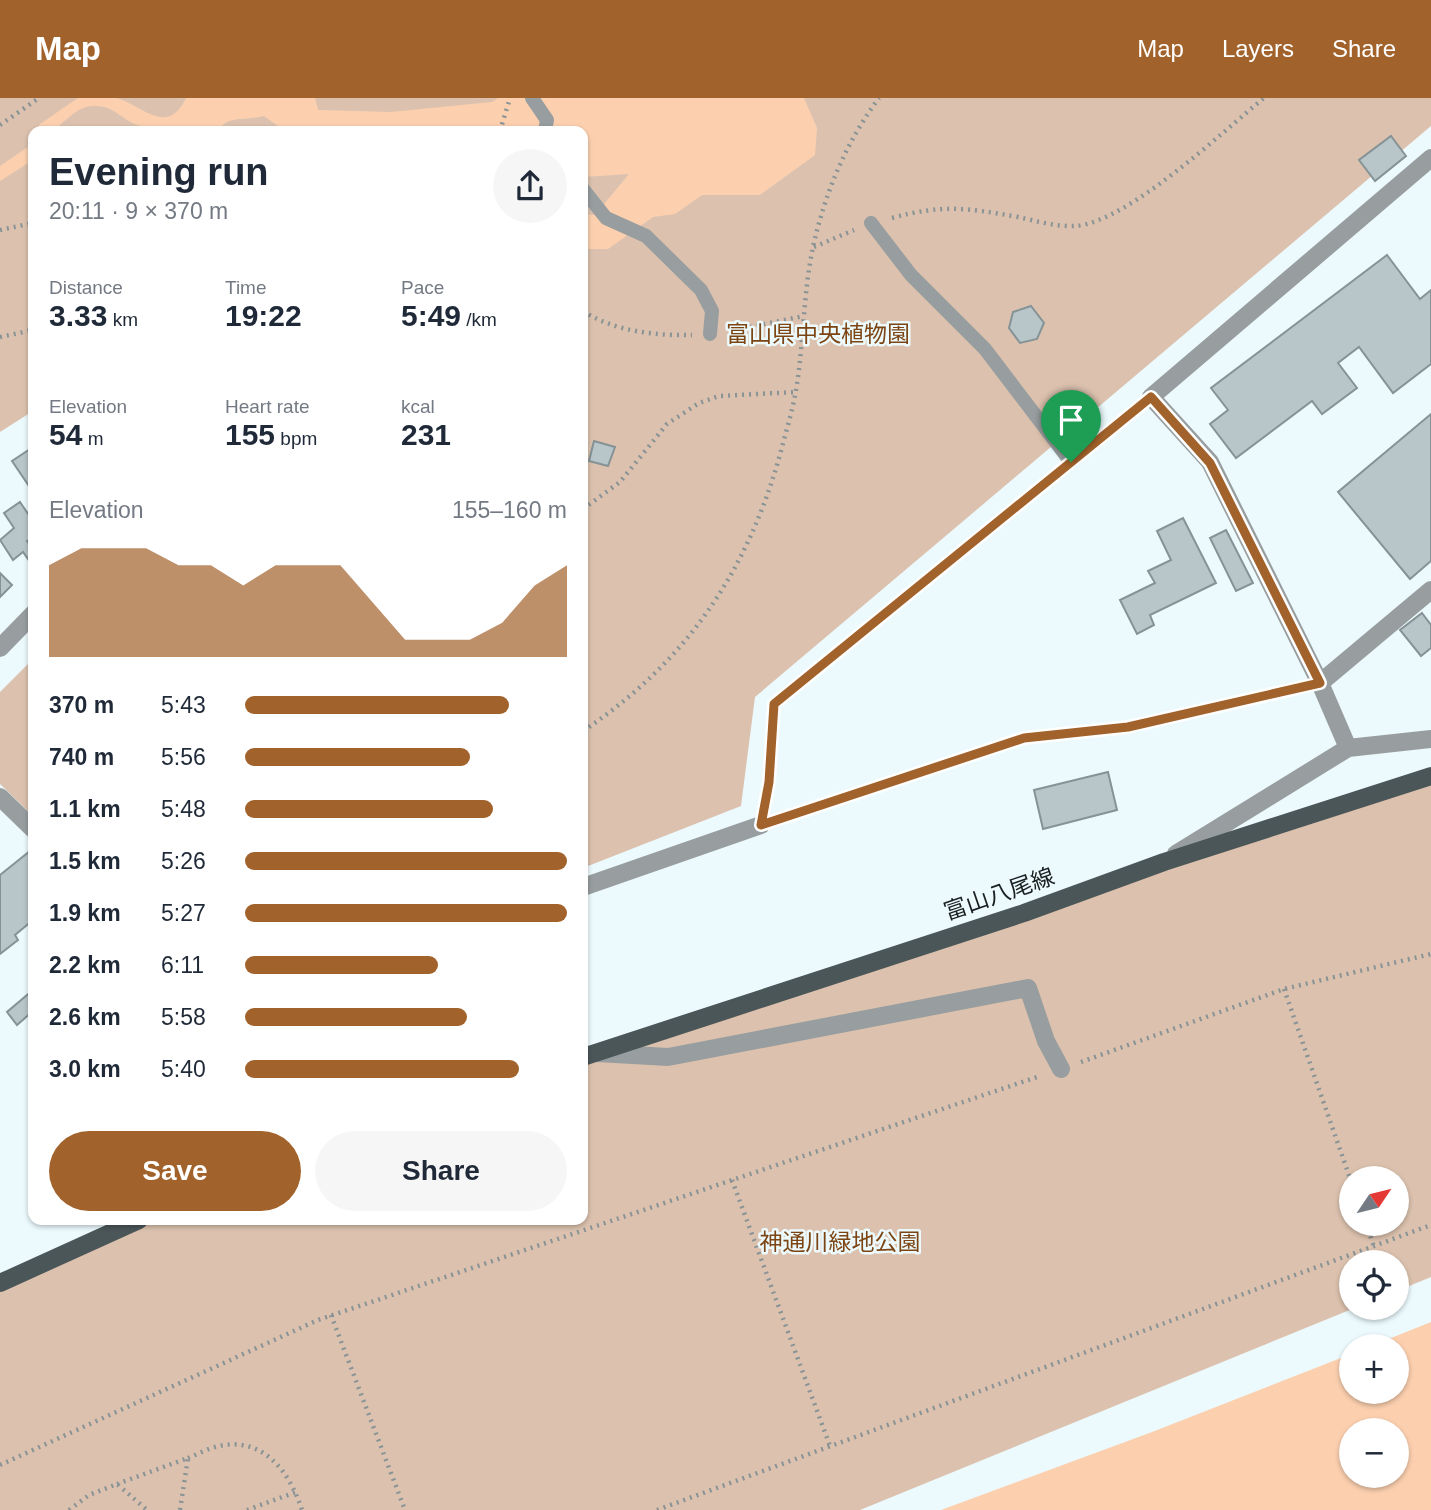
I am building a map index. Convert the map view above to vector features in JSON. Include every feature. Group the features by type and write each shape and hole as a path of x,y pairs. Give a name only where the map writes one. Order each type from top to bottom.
{"main road":[{"name":"富山八尾線","path":"590,1055 1024,913 1164,862 1431,776"},
{"path":"0,1283 128,1225"}],"street":[{"path":"1348,748 1320,683 1210,463 1151,397 1431,158"},
{"path":"1320,683 1431,590"},
{"path":"0,648 28,619"},
{"path":"1164,862 1348,748 1431,739"},
{"path":"0,797 28,824"},
{"path":"588,885 761,825"},
{"path":"590,1055 668,1057 1028,988 1046,1041 1061,1069"}],"lane":[{"path":"532,98 547,120 546,126"},
{"path":"588,195 606,218 646,236 701,290 712,311 710,334"},
{"path":"870,223 911,275 985,349 1071,462"}],"path":[{"path":"0,125 39,98"},
{"path":"502,126 510,98"},
{"path":"588,728 615,710 690,637 733,576 769,495 796,392 813,247 837,169 855,130 879,98"},
{"path":"813,247 870,223 931,207 976,209 1075,226 1102,219 1159,183 1264,98"},
{"path":"0,230 28,224"},
{"path":"0,337 28,331"},
{"path":"588,505 620,482 667,424 699,402 719,396 796,392"},
{"path":"1151,397 774,704 769,782 761,825 1024,738 1128,727 1320,683"},
{"path":"0,1465 331,1315 1061,1069 1284,989 1431,954"},
{"path":"1284,989 1346,1166"},
{"path":"732,1180 830,1446"},
{"path":"657,1510 1431,1225"},
{"path":"1370,1236 1374,1247"},
{"path":"331,1315 405,1510"},
{"path":"69,1510 89,1495 220,1445 248,1446 272,1456 291,1481 302,1510"},
{"path":"180,1510 188,1458"},
{"path":"117,1483 147,1510"},
{"path":"247,1510 296,1492"}],"green space":[{"name":"富山県中央植物園","path":"0,98 1431,98 1431,126 755,697 741,806 588,866 588,126 28,126 28,414 0,432"},
{"path":"28,664 28,811 0,784 0,692"},
{"name":"神通川緑地公園","path":"1431,776 1431,1277 1409,1286 1409,1250 1339,1250 1339,1314 860,1510 0,1510 0,1283 128,1225 588,1225 588,1055"}],"shaded area":[{"path":"78,98 116,98 162,117 171,116 179,110 186,98 315,98 318,110 391,112 492,102 498,98 804,98 817,128 815,155 760,195 702,195 675,214 653,217 608,249 589,249 588,214 595,215 629,174 588,177 588,126 278,126 264,116 230,121 222,126 143,126 97,106 78,111 58,126 39,126"},
{"path":"28,147 28,163 0,181 0,166"},
{"path":"1431,1322 1431,1510 941,1510 1339,1359 1339,1404 1409,1404 1409,1334 1401,1334"}],"building":[{"path":"1391,136 1406,156 1375,181 1359,160"},
{"path":"1387,255 1420,299 1431,290 1431,364 1393,393 1359,347 1338,363 1357,388 1322,414 1312,401 1236,458 1210,424 1228,410 1211,388"},
{"path":"1031,306 1044,323 1037,339 1020,343 1009,328 1013,312"},
{"path":"1431,414 1431,561 1410,579 1338,492"},
{"path":"594,441 615,447 608,466 589,461"},
{"path":"28,450 28,485 12,461"},
{"path":"20,502 28,514 28,559 23,552 13,560 0,540 14,528 4,513"},
{"path":"1183,518 1216,583 1150,615 1154,625 1137,634 1120,600 1155,583 1148,571 1171,560 1157,531"},
{"path":"1226,530 1253,583 1236,591 1210,538"},
{"path":"0,573 12,585 0,597"},
{"path":"1422,613 1431,625 1431,648 1421,656 1400,630"},
{"path":"1108,772 1117,810 1043,829 1034,790"},
{"path":"28,853 28,924 15,935 18,940 0,954 0,875"},
{"path":"28,994 28,1015 17,1025 7,1012"}],"route":[{"path":"1151,397 1210,463 1320,683 1128,727 1024,738 761,825 769,782 774,704 1071,462 1151,397"}]}
